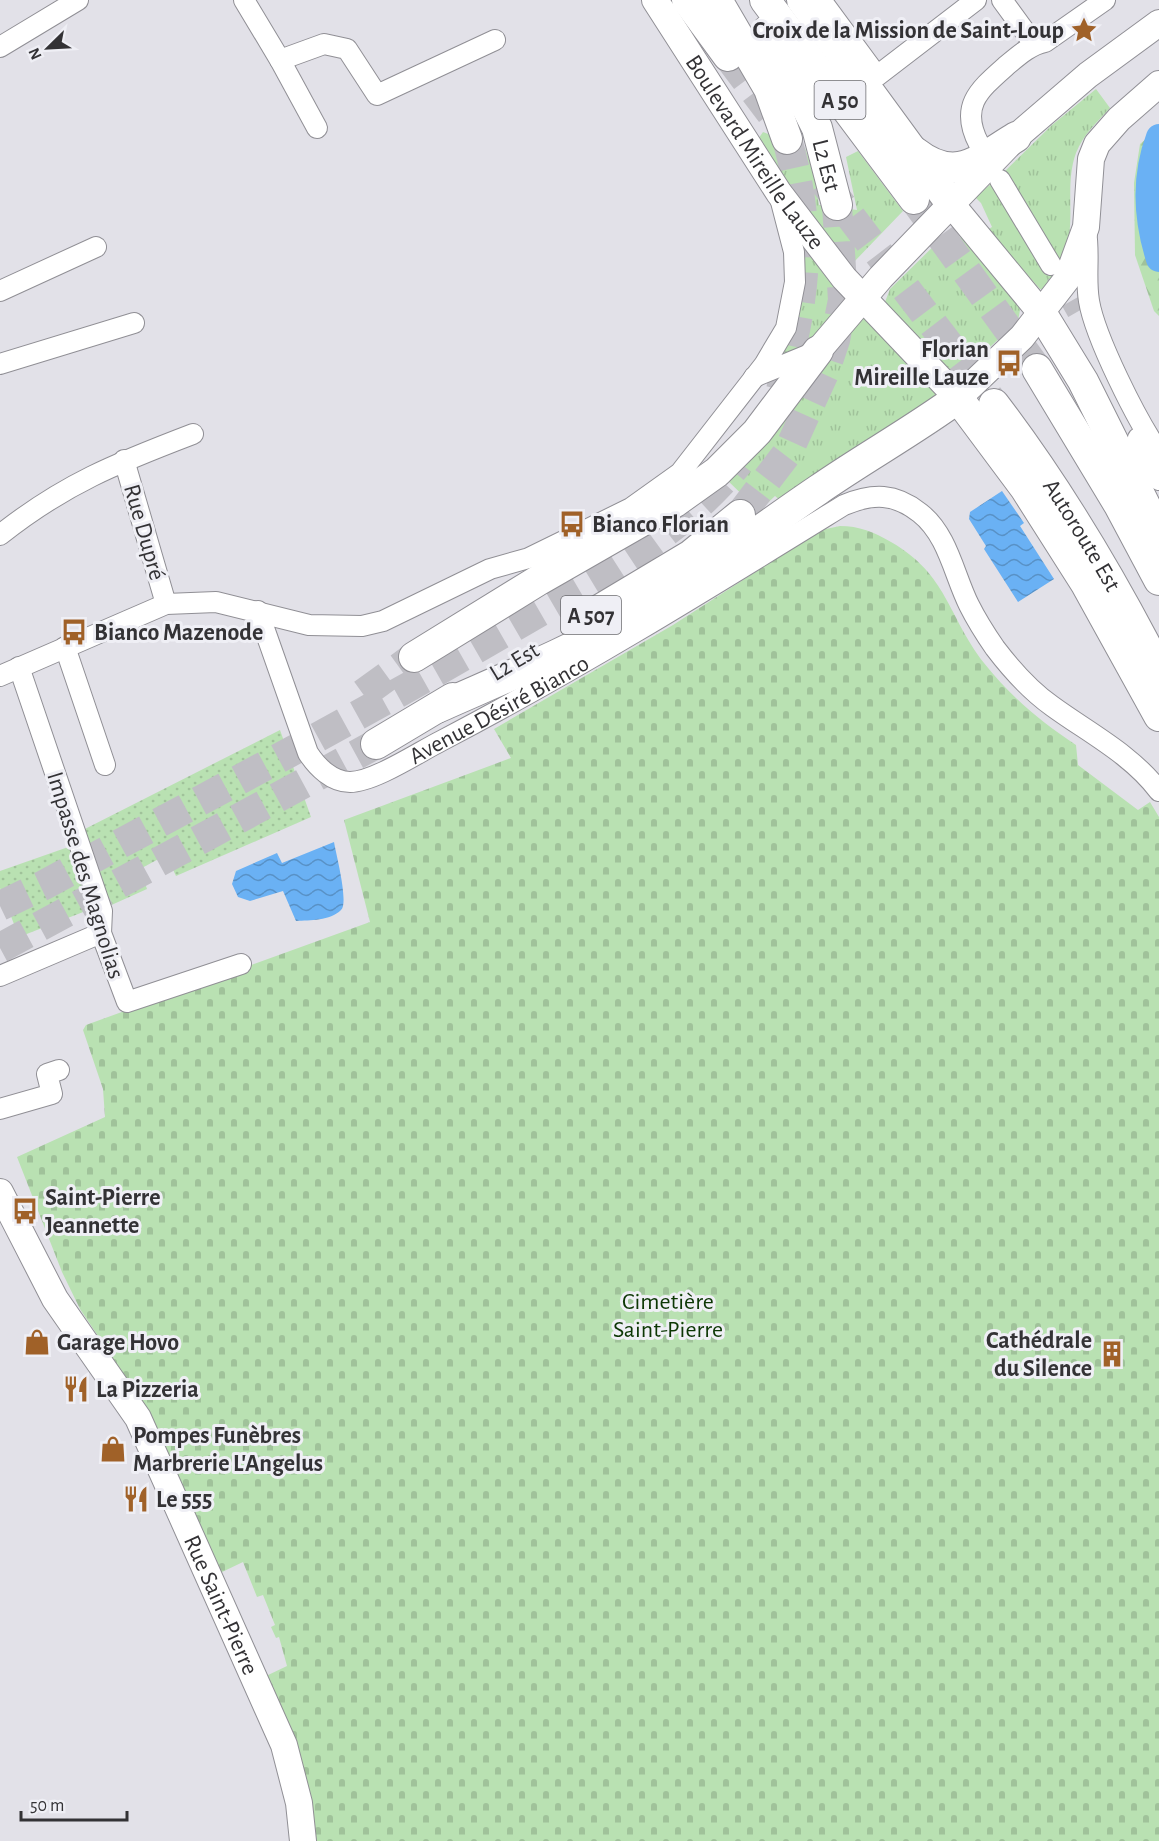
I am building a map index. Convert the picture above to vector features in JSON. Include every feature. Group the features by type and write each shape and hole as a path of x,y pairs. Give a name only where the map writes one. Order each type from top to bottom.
{"highway":[{"path":"687,0 728,56"},
{"name":"L2 Est","path":"717,0 769,88 788,140"},
{"name":"L2 Est","path":"749,0 778,45 817,128 837,205"},
{"name":"A 50","path":"765,0 914,199"},
{"path":"802,0 952,205"},
{"path":"909,147 938,167 958,169 969,166 1016,137"},
{"path":"1042,314 1083,381 1159,533"},
{"path":"414,657 539,580 675,502 717,472 757,432 818,351"},
{"name":"Autoroute Est","path":"1037,369 1119,505 1159,580"},
{"path":"436,708 513,674 654,603 732,553 818,489 928,420 958,398 1025,488 1074,566 1159,716"},
{"name":"Autoroute Est","path":"994,404 1030,451 1103,566 1159,670"},
{"name":"L2 Est","path":"376,744 691,555 740,514"}],"main road":[{"name":"Boulevard Mireille Lauze","path":"655,0 779,193 844,278 958,398"},
{"path":"818,351 863,296 1016,137 1088,75 1159,24"},
{"path":"958,398 1004,356 1042,314 1067,279 1086,227 1091,159 1097,144 1119,119 1159,84"},
{"path":"952,205 1042,314"},
{"name":"Rue Saint-Pierre","path":"0,1192 55,1299 138,1418 284,1745 299,1803 303,1841"}],"street":[{"path":"0,47 78,0"},
{"path":"244,0 317,128"},
{"path":"821,0 877,76 976,0"},
{"path":"1002,0 1034,44"},
{"path":"979,144 970,120 977,92 1034,44 1045,42 1105,0"},
{"path":"280,60 324,44 347,49 377,95 495,40"},
{"path":"1000,180 1051,265"},
{"path":"0,676 166,604 216,602 309,625 362,626 383,621 490,569 529,558 631,508 680,473 754,377 786,328 795,282 794,252 779,193"},
{"path":"1086,227 1089,252 1087,286 1096,329 1147,436 1159,452"},
{"path":"0,291 96,247"},
{"path":"1077,312 1159,480"},
{"path":"0,364 134,323"},
{"path":"754,377 818,351"},
{"path":"0,535 35,508 72,485 124,460 193,434"},
{"name":"Rue Dupré","path":"124,460 166,604"},
{"name":"Avenue Désiré Bianco","path":"258,611 308,753 317,766 334,779 351,783 382,771 483,719 651,626 844,505 866,496 885,497 898,500 920,513 934,528 945,546 970,607 995,647 1020,677 1051,705 1130,760 1159,791"},
{"path":"65,647 105,765"},
{"name":"Impasse des Magnolias","path":"19,668 102,911 101,933 127,1002 241,964"},
{"path":"0,976 101,933"},
{"path":"7,1111 53,1100 47,1074 59,1070"}],"green space":[{"path":"1096,89 1110,108 1086,135 1076,153 1071,174 1070,226 1066,251 1048,289 1040,289 987,230 992,227 981,203 975,197 991,184 1047,273 1001,175 1052,125"},
{"path":"1159,128 1159,316 1154,311 1135,255 1134,183 1140,144"},
{"path":"763,132 805,148 814,175 819,205 857,210 846,157 858,151 903,211 853,263 848,262 756,142"},
{"path":"951,233 966,240 1017,301 1020,310 1018,321 963,372 947,369 890,312 885,302 890,289 946,234"},
{"path":"795,236 840,295 841,302 822,328 792,353 774,363"},
{"path":"863,317 936,391 937,395 782,502 775,496 759,511 725,478 854,318"},
{"name":"Cimetière Saint-Pierre","path":"840,526 860,528 891,542 910,555 936,582 972,645 994,675 1027,708 1076,745 1078,765 1138,810 1150,802 1159,817 1159,1841 314,1841 266,1676 287,1666 279,1637 276,1638 271,1627 275,1625 263,1595 257,1597 243,1562 220,1573 152,1417 80,1309 62,1272 17,1157 105,1117 103,1089 83,1030 86,1025 370,922 344,820 511,758 494,729 673,625 821,530"},
{"path":"280,730 311,817 176,876 166,855 140,869 147,889 107,907 77,833"},
{"path":"74,845 96,907 19,937 0,888 0,871"}],"water":[{"path":"1002,491 1024,523 1020,526 1054,579 1018,602 984,549 986,546 969,519 970,512"},
{"path":"334,842 344,898 341,910 336,914 320,919 296,921 283,891 250,901 238,897 232,884 236,871 277,853 282,863"}],"waterway":[{"path":"1159,137 1151,167 1148,198 1151,228 1159,259"}],"tunnel":[{"path":"728,56 771,113"},
{"path":"781,390 796,324 804,265 801,206 787,139"},
{"path":"824,182 994,404"},
{"path":"914,199 1037,369"},
{"path":"740,515 788,452 824,373 835,340 843,300 837,205"},
{"path":"1056,275 1077,312"},
{"path":"0,906 44,885 333,729 599,577 688,514 739,462"},
{"path":"363,694 414,657"},
{"path":"0,948 376,744"}],"place":[{"name":"Croix de la Mission de Saint-Loup","path":"1084,30"},
{"name":"Florian Mireille Lauze","path":"1009,363"},
{"name":"Bianco Florian","path":"572,524"},
{"name":"Bianco Mazenode","path":"74,632"},
{"name":"Saint-Pierre Jeannette","path":"25,1211"},
{"name":"Garage Hovo","path":"37,1342"},
{"name":"Cathédrale du Silence","path":"1112,1354"},
{"name":"La Pizzeria","path":"76,1389"},
{"name":"Pompes Funèbres Marbrerie L'Angelus","path":"113,1449"},
{"name":"Le 555","path":"136,1499"}]}
